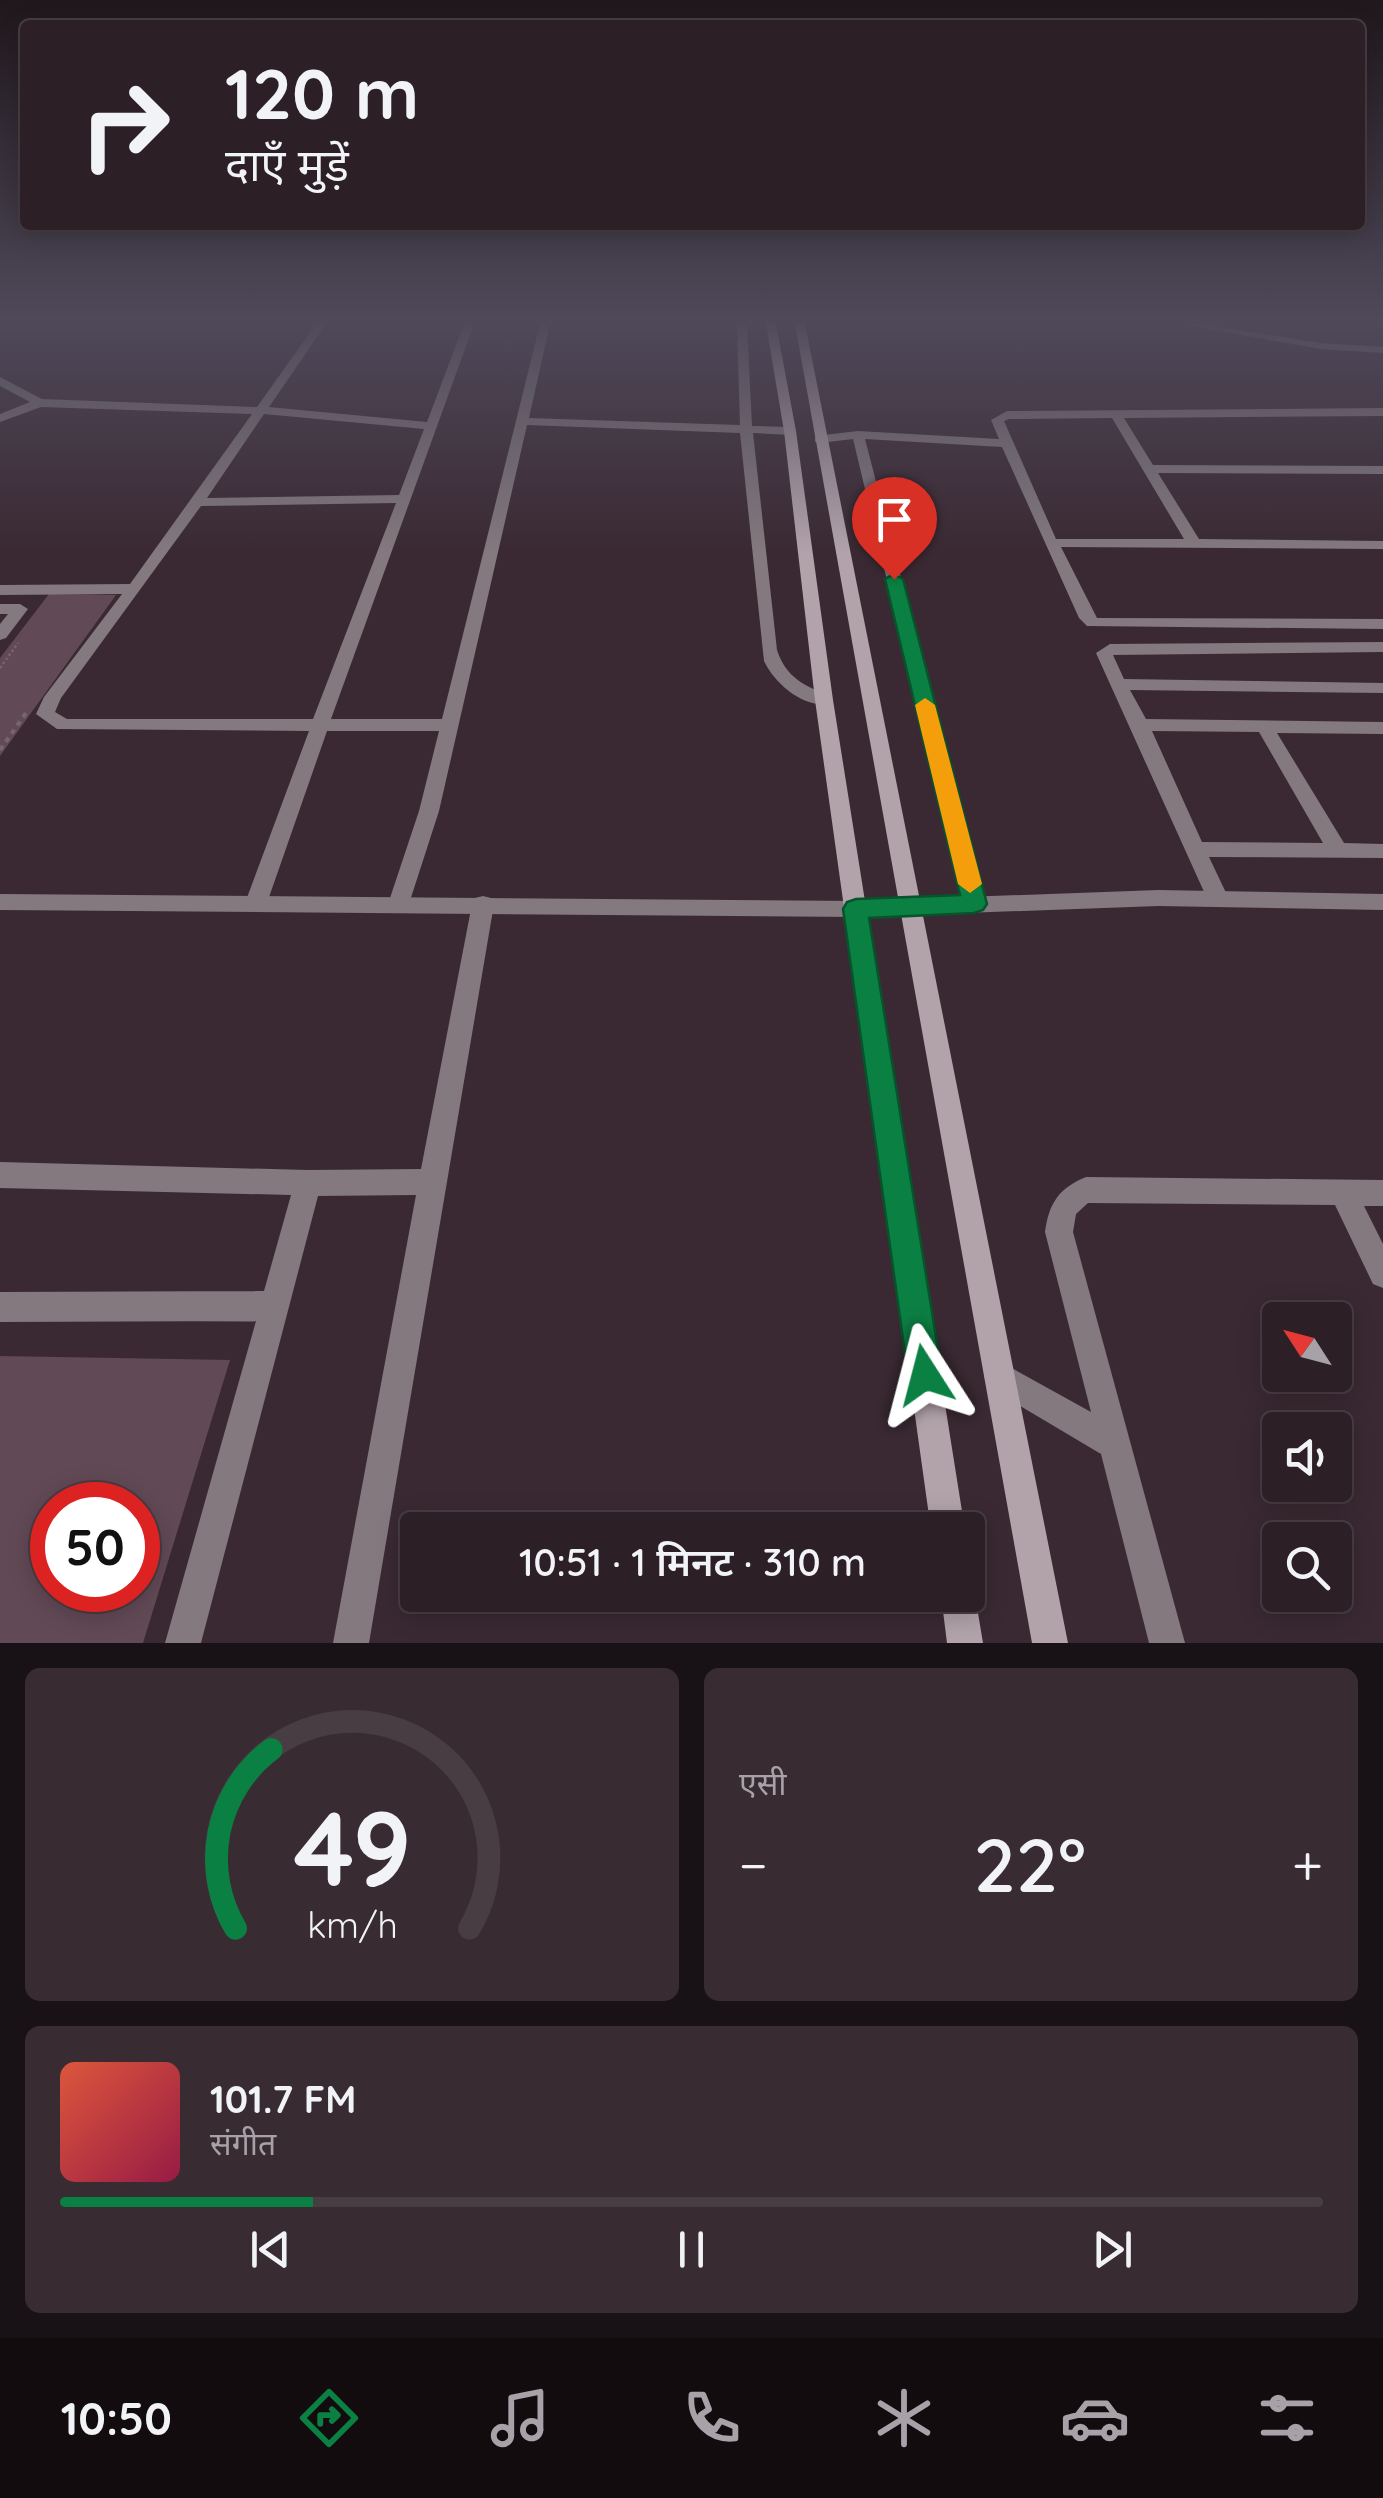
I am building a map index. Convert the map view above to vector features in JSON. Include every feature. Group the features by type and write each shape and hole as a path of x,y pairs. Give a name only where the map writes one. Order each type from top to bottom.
{"main road":[{"path":"785,401 824,700 945,1512"},
{"path":"813,401 1050,1643"},
{"path":"960,1612 965,1643"}],"street":[{"path":"35,401 40,403"},
{"path":"265,401 198,502 53,697 45,714 50,721 63,725 449,724"},
{"path":"256,903 317,726 441,401"},
{"path":"398,904 429,811 527,401"},
{"path":"745,401 774,672 789,685 824,700"},
{"path":"0,418 40,403 258,410 379,418 432,426"},
{"path":"1380,628 1093,623 1086,618 997,420 1000,416 1383,412"},
{"path":"1116,414 1194,543"},
{"path":"522,421 790,431"},
{"path":"820,440 858,435 1006,443"},
{"path":"858,435 974,904"},
{"path":"1151,468 1383,470"},
{"path":"198,502 406,499"},
{"path":"1051,543 1383,545"},
{"path":"0,590 134,590"},
{"path":"0,609 20,609 0,634"},
{"path":"1218,899 1104,654 1110,649 1383,647"},
{"path":"1120,684 1383,688"},
{"path":"1140,725 1383,728"},
{"path":"1264,726 1338,850"},
{"path":"1197,849 1383,851"},
{"path":"0,902 856,909 1218,899 1383,902"},
{"path":"351,1643 397,1392 428,1182 482,904"},
{"path":"0,1175 428,1182"},
{"path":"183,1643 308,1183"},
{"path":"1166,1643 1059,1232 1061,1211 1070,1197 1086,1190 1383,1193"},
{"path":"1344,1195 1383,1274"},
{"path":"0,1307 275,1306"},
{"path":"999,1376 1116,1444"}],"path":[{"path":"0,668 21,640"},
{"path":"0,750 32,704"}],"shaded area":[{"path":"49,594 116,595 0,756 0,658"},
{"path":"0,1356 230,1360 160,1588 160,1482 30,1482 30,1612 153,1612 143,1643 0,1643"}],"slow traffic":[{"path":"925,705 970,884"}],"route":[{"path":"894,579 974,904 856,909 925,1375"}]}
